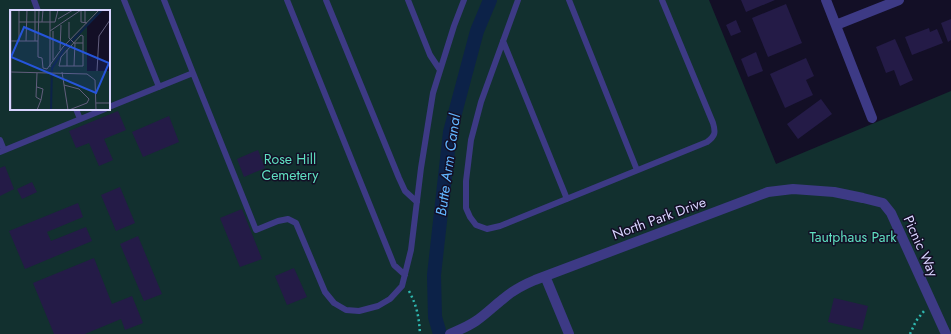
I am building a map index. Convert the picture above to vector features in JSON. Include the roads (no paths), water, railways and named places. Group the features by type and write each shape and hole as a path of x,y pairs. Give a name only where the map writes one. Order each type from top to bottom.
{"street":[{"path":"826,0 872,118"},
{"path":"836,25 899,0"},
{"name":"North Park Drive","path":"450,334 463,329 476,321 514,290 525,284 768,192 792,189 834,192 883,203 891,213"},
{"name":"Picnic Way","path":"891,213 946,334"},
{"path":"544,276 569,334"}],"lane":[{"path":"34,0 38,10"},
{"path":"124,0 159,87"},
{"path":"164,0 256,230 278,221 288,220 296,223 325,292 334,303 346,310 359,311 378,306 390,299 402,286 411,250 421,168 433,93 454,26 464,0"},
{"path":"288,0 394,265 405,275"},
{"path":"326,0 399,178 405,191 417,202"},
{"path":"408,0 430,55 440,70"},
{"path":"518,0 481,102 471,140 466,181 466,208 476,225 487,230 707,142 713,137 715,130 662,0"},
{"path":"569,0 637,170"},
{"path":"503,42 567,199"},
{"path":"110,107 193,73"},
{"path":"76,110 80,119"},
{"path":"0,140 2,151 102,110"}],"waterway":[{"name":"Butte Arm Canal","path":"440,334 435,317 434,275 450,132 477,31 490,0"}],"park label":[{"name":"Rose Hill Cemetery","path":"290,168"},
{"name":"Tautphaus Park","path":"853,237"}]}
